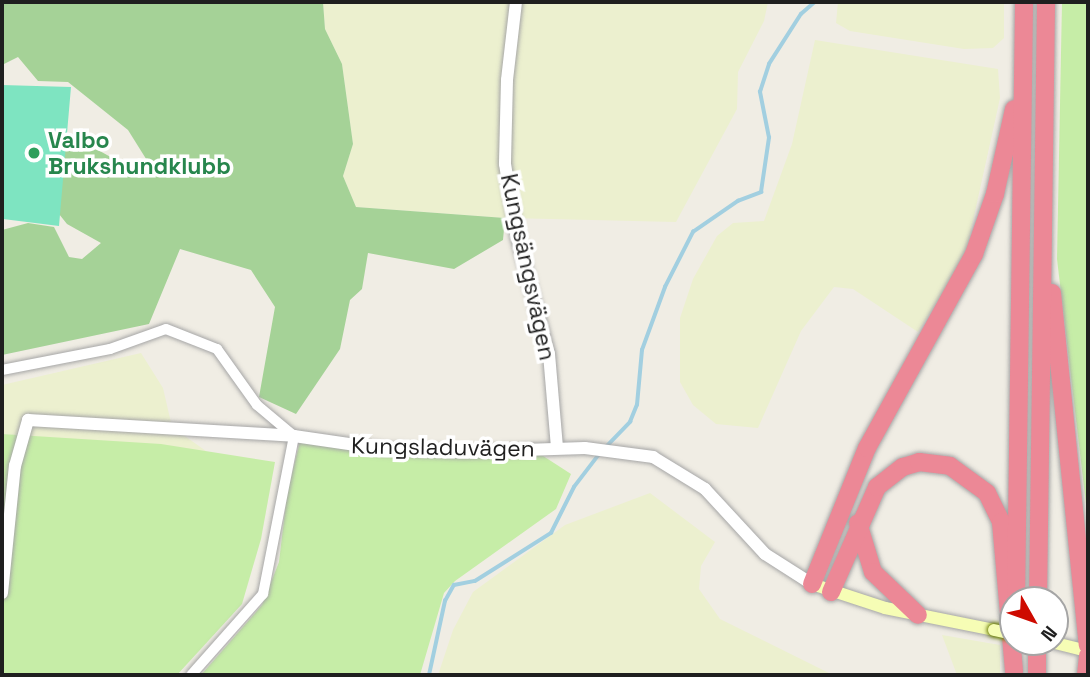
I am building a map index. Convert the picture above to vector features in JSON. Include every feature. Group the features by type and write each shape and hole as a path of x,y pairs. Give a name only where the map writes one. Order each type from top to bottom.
{"highway":[{"path":"1016,586 1024,2"},
{"path":"1038,586 1046,2"},
{"path":"812,584 867,448 974,254 995,194 1023,71"},
{"path":"1043,212 1088,645"},
{"path":"831,592 858,523 877,487 902,467 935,463 976,481 1001,522 1014,673"},
{"path":"858,523 873,572 918,615"},
{"path":"1086,675 1088,653"},
{"path":"1037,656 1037,675"}],"main road":[{"path":"812,584 831,592 918,615 999,631"},
{"path":"1069,648 1088,653"}],"street":[{"name":"Kungsängsvägen","path":"516,2 506,80 505,164 517,237 549,354 557,448"},
{"path":"2,370 110,349 166,329 217,349 257,405 294,436 263,594 191,675"},
{"name":"Kungsladuvägen","path":"2,593 16,466 27,420 294,436 383,449 464,452 585,447 653,457 705,489 765,554 812,584"}],"green space":[{"path":"2,2 323,2 325,29 342,64 353,144 343,176 356,207 505,218 503,240 454,269 368,253 362,289 350,300 340,349 296,414 259,397 275,307 251,270 180,249 149,324 2,355 2,230 28,223 54,227 69,257 82,259 101,243 67,224 43,194 60,141 98,150 134,170 148,162 128,130 68,82 38,81 18,57 2,65"},
{"path":"323,2 768,2 764,21 738,72 737,109 676,222 505,218 356,207 343,176 353,144 342,64 325,29"},
{"path":"838,2 1004,2 1004,38 993,48 964,49 850,31 836,23"},
{"path":"1062,2 1088,2 1088,521 1057,259"},
{"path":"815,40 998,69 1000,98 965,257 918,332 853,289 834,287 801,331 758,428 716,424 693,405 680,382 680,318 693,279 717,236 733,223 764,221 792,144"},
{"name":"Valbo Brukshundklubb","path":"2,85 71,87 59,226 3,219 2,223"},
{"path":"141,353 163,388 172,427 206,451 2,434 2,385"},
{"path":"2,434 161,444 275,462 261,539 242,604 177,675 2,675"},
{"path":"300,441 537,452 571,474 556,509 455,581 444,593 420,675 201,675 262,605 279,562 287,494"},
{"path":"650,493 715,542 701,566 699,589 720,619 833,675 438,675 453,630 473,592 565,525"},
{"path":"942,635 999,645 1000,675 957,675"}],"waterway":[{"path":"606,447 630,422 637,405 642,350 665,287 693,232 738,201 761,192 769,138 760,92 769,64 801,14 815,2"},
{"path":"429,675 445,601 454,585 475,581 551,533 574,487 600,453"}],"place":[{"name":"Valbo Brukshundklubb","path":"34,153"}]}
